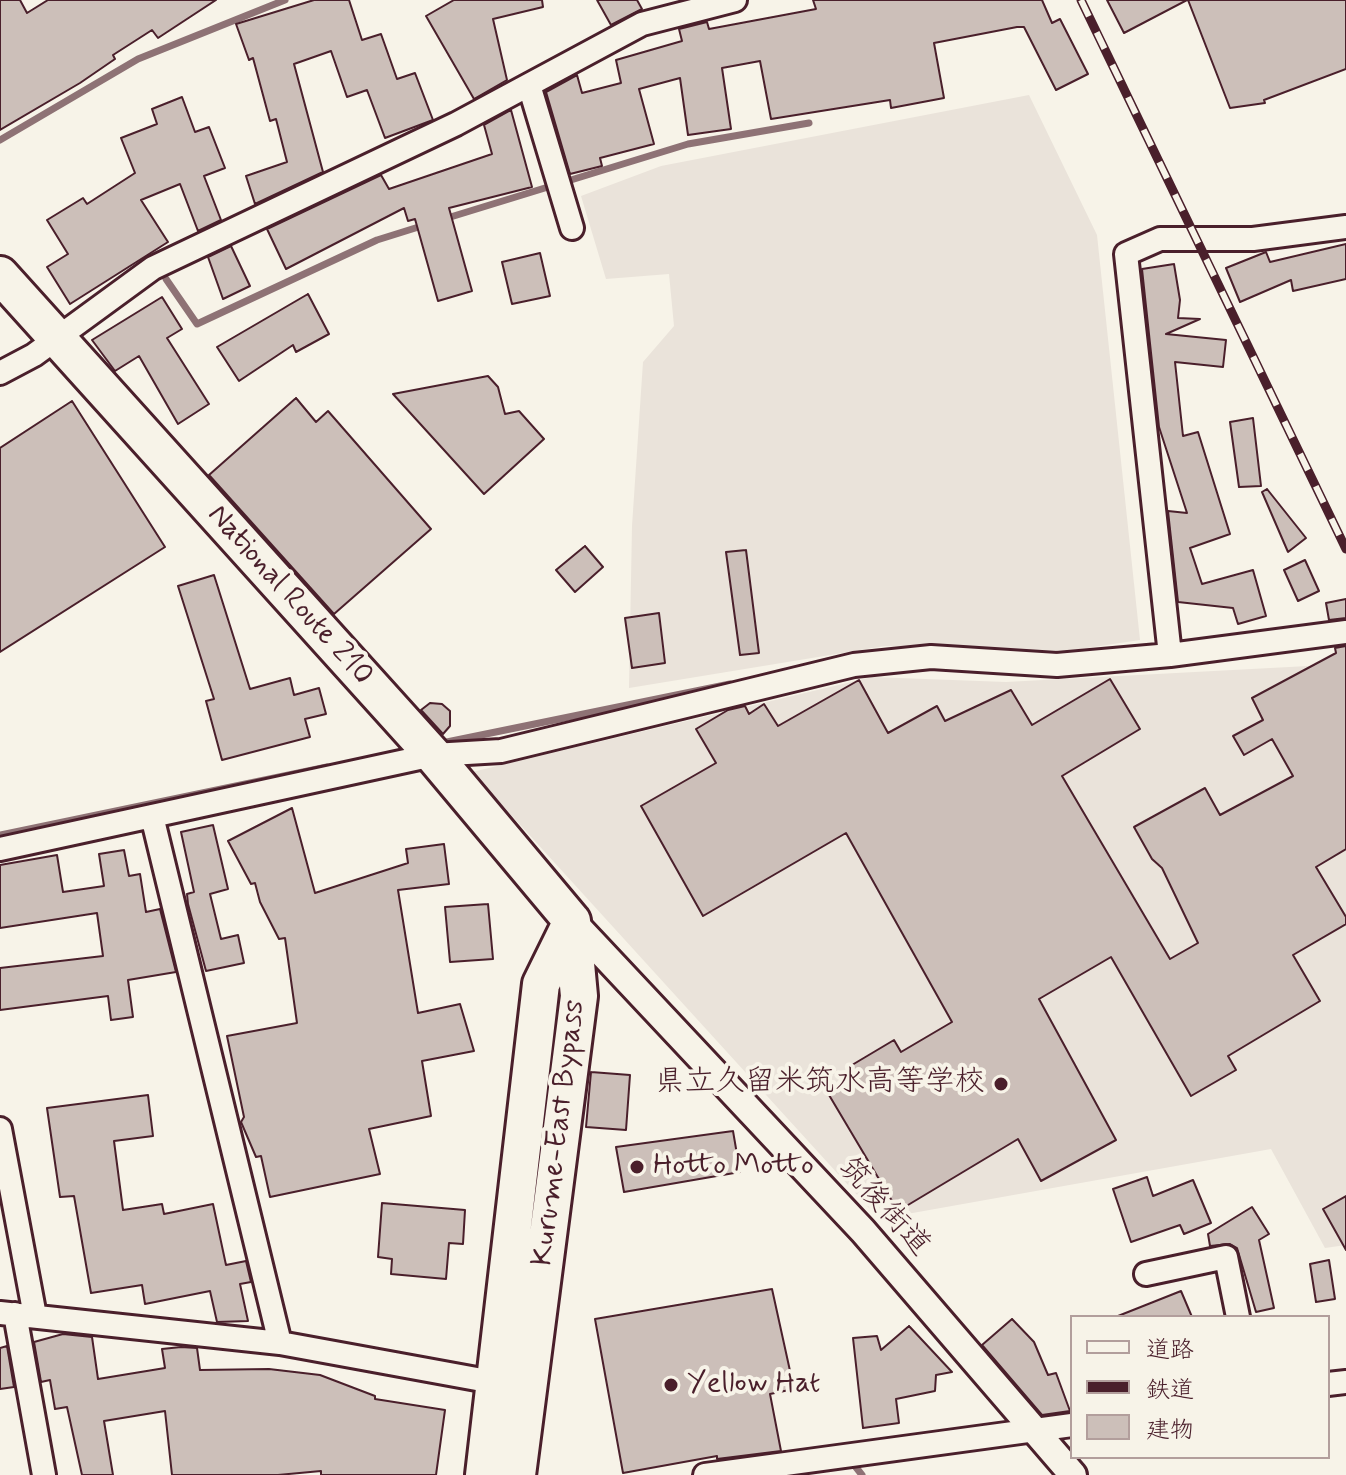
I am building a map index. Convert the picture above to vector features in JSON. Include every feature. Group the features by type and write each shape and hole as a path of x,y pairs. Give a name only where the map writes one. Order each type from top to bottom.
{"highway":[{"name":"National Route 210","path":"0,275 433,755 572,921"},
{"name":"Kurume-East Bypass","path":"484,1475 513,1384 579,996 572,921"},
{"name":"Kurume-East Bypass","path":"513,1384 517,1475"}],"street":[{"path":"0,373 34,355 153,268 456,124 642,24 735,0"},
{"path":"529,85 572,228"},
{"path":"1170,655 1126,254 1160,239 1253,239 1346,227"},
{"path":"0,849 433,755 501,751 854,665 931,657 1057,665 1170,655 1346,632"},
{"path":"152,816 280,1343"},
{"name":"筑後街道","path":"572,921 863,1231 1073,1475"},
{"path":"0,1129 17,1314 44,1475"},
{"path":"1146,1274 1226,1257 1238,1315"},
{"path":"17,1314 280,1343 513,1384"},
{"path":"705,1475 1070,1425"}],"shaded area":[{"path":"1029,95 1097,235 1140,640 1067,651 885,646 629,688 632,526 643,362 674,326 669,274 606,279 581,196 661,166"},
{"path":"1346,664 1346,1245 1325,1248 1271,1149 879,1219 472,772 872,677 1006,682"}],"building":[{"path":"0,0 20,0 27,13 48,0 216,0 158,38 152,30 113,55 115,59 80,83 0,130"},
{"path":"314,0 349,0 362,40 381,34 397,79 415,73 433,120 385,138 367,90 347,97 331,51 294,64 323,172 255,204 246,176 287,162 276,119 270,121 253,58 249,60 236,24"},
{"path":"454,0 542,0 543,7 493,19 507,80 474,99 426,16"},
{"path":"597,0 637,0 642,9 611,25"},
{"path":"813,0 1042,0 1052,23 1060,19 1088,74 1056,90 1024,27 1017,27 934,43 944,98 891,108 890,100 771,119 760,61 722,68 731,129 688,135 680,78 639,89 654,144 600,158 602,166 570,174 546,92 577,75 582,93 621,83 616,60 682,41 679,29 707,22 709,29 816,9"},
{"path":"1107,0 1187,0 1124,33"},
{"path":"1188,0 1346,0 1346,69 1264,100 1265,103 1230,108"},
{"path":"182,97 195,132 209,127 225,168 204,176 221,220 198,231 180,184 141,200 168,242 70,304 47,267 68,254 47,220 83,198 87,204 135,173 121,138 157,124 152,109"},
{"path":"511,110 532,187 449,208 472,291 438,301 415,219 408,221 404,208 286,269 267,229 381,175 389,189 492,154 484,125"},
{"path":"1346,244 1346,279 1293,291 1291,280 1240,302 1226,268 1266,252 1270,262"},
{"path":"231,246 250,286 223,299 208,257"},
{"path":"540,253 550,296 512,304 502,262"},
{"path":"1174,264 1180,300 1178,318 1200,319 1166,334 1226,340 1223,367 1175,362 1183,436 1198,432 1230,534 1190,548 1202,584 1253,570 1266,616 1238,624 1233,608 1178,602 1168,511 1187,513 1159,427 1142,269"},
{"path":"308,294 329,334 296,352 293,345 239,381 217,347"},
{"path":"162,297 182,329 167,338 209,404 178,424 139,356 115,371 92,340"},
{"path":"488,376 498,387 505,414 519,411 544,439 484,494 393,394"},
{"path":"296,398 316,422 328,411 431,529 334,614 209,475"},
{"path":"72,401 165,547 0,652 0,448"},
{"path":"1253,418 1261,486 1239,487 1230,422"},
{"path":"1267,489 1306,538 1288,552 1262,492"},
{"path":"585,546 603,567 575,592 556,570"},
{"path":"746,550 759,653 740,655 726,552"},
{"path":"1305,560 1319,591 1298,601 1284,570"},
{"path":"214,575 250,689 290,678 294,695 319,688 326,714 305,719 310,737 222,760 206,701 214,699 178,586"},
{"path":"1346,599 1346,618 1329,620 1326,603"},
{"path":"659,613 665,663 632,668 625,618"},
{"path":"1346,646 1346,849 1316,867 1346,917 1346,924 1293,955 1320,1001 1228,1056 1236,1070 1191,1096 1111,957 1039,999 1116,1140 1041,1181 1018,1139 898,1211 829,1095 859,1078 852,1065 894,1040 901,1052 952,1022 846,833 703,916 641,806 716,763 696,729 728,710 745,706 749,714 764,704 778,726 859,680 888,733 937,706 945,721 1011,690 1032,725 1110,679 1140,729 1062,776 1170,959 1198,943 1162,868 1152,859 1134,827 1205,788 1220,815 1293,776 1272,739 1244,755 1233,736 1263,720 1252,698 1336,653 1335,648"},
{"path":"430,703 442,704 450,711 450,726 443,734 421,710"},
{"path":"292,808 315,893 408,863 406,849 444,844 449,884 398,890 418,1013 460,1004 474,1051 422,1061 431,1116 369,1129 380,1174 270,1197 261,1156 256,1157 241,1122 244,1117 227,1036 297,1023 285,938 279,939 260,902 255,883 251,884 228,841"},
{"path":"213,825 228,889 210,894 221,939 238,935 244,963 206,971 188,904 187,894 194,892 181,832"},
{"path":"124,850 129,876 140,874 146,912 160,909 176,972 128,980 133,1017 111,1020 108,996 0,1010 0,968 103,956 97,913 0,928 0,865 57,855 63,892 104,886 99,854"},
{"path":"488,904 493,959 450,962 445,907"},
{"path":"591,1072 630,1075 626,1130 586,1127"},
{"path":"148,1095 153,1136 114,1141 123,1210 162,1204 164,1214 213,1204 226,1265 246,1261 251,1282 240,1284 248,1321 217,1322 210,1291 145,1304 142,1285 91,1293 74,1196 60,1197 47,1108"},
{"path":"733,1131 740,1172 624,1192 616,1147"},
{"path":"1147,1177 1153,1196 1193,1180 1211,1223 1184,1234 1180,1225 1131,1242 1113,1189"},
{"path":"1346,1196 1346,1250 1323,1209"},
{"path":"382,1203 465,1210 463,1244 449,1243 446,1279 391,1274 392,1259 378,1257"},
{"path":"1252,1207 1269,1234 1259,1240 1274,1308 1256,1312 1237,1248 1230,1244 1210,1246 1208,1234"},
{"path":"1329,1260 1335,1299 1316,1302 1310,1264"},
{"name":"Yellow Hat","path":"772,1289 794,1389 770,1394 781,1451 717,1459 717,1456 623,1473 595,1319"},
{"path":"1181,1291 1191,1315 1121,1315"},
{"path":"1012,1319 1034,1342 1048,1375 1056,1373 1070,1411 1042,1415 982,1345"},
{"path":"909,1326 952,1372 936,1375 935,1391 896,1399 899,1423 863,1428 853,1338 877,1336 881,1350"},
{"path":"63,1334 92,1337 98,1379 165,1368 162,1349 197,1348 200,1370 269,1369 320,1375 375,1396 375,1399 445,1410 436,1475 321,1475 321,1471 278,1475 172,1475 165,1411 104,1421 113,1475 82,1475 67,1407 55,1409 50,1380 41,1382 34,1342"},
{"path":"7,1346 14,1387 0,1389 0,1348"}],"waterway":[{"path":"0,140 138,59 285,0"},
{"path":"444,219 688,144 809,123"},
{"path":"166,279 197,324 377,240 425,225"},
{"path":"437,744 730,684"},
{"path":"0,835 327,767"},
{"path":"851,1461 862,1475"}],"railway":[{"path":"1081,0 1346,549"}],"place":[{"name":"県立久留米筑水高等学校","path":"1001,1084"},
{"name":"Hotto Motto","path":"637,1167"},
{"name":"Yellow Hat","path":"671,1385"}]}
